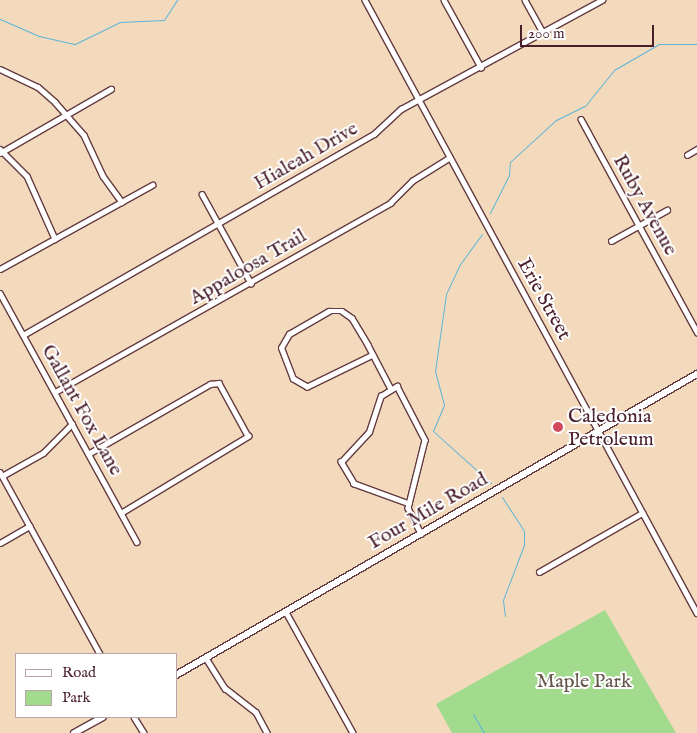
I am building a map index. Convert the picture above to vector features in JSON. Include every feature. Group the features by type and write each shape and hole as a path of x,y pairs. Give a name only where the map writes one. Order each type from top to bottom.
{"main road":[{"name":"Four Mile Road","path":"178,674 697,374"},
{"path":"74,733 101,718"}],"street":[{"name":"Erie Street","path":"364,0 697,613"},
{"path":"444,0 481,67"},
{"path":"525,0 543,32"},
{"name":"Hialeah Drive","path":"23,335 374,134 393,114 602,0"},
{"path":"0,69 38,87 67,115 84,135 103,176 122,202"},
{"path":"55,239 32,184 1,151 112,89"},
{"name":"Ruby Avenue","path":"580,119 697,332"},
{"path":"687,155 697,149"},
{"name":"Appaloosa Trail","path":"55,392 390,203 412,181 450,158"},
{"path":"0,269 152,185"},
{"path":"202,194 251,282"},
{"path":"611,241 667,210"},
{"name":"Gallant Fox Lane","path":"0,292 137,542"},
{"path":"373,355 310,387 295,381 280,352 289,334 338,310 352,318 373,355 391,389"},
{"path":"221,377 219,383 248,436"},
{"path":"88,454 210,384 219,383"},
{"path":"409,504 354,484 346,473 342,458 369,432 381,396 397,386 425,440 409,504 421,534"},
{"path":"72,424 44,453 1,474 99,653"},
{"path":"248,436 254,437"},
{"path":"121,513 243,443 248,436"},
{"path":"539,572 642,513"},
{"path":"0,543 30,526"},
{"path":"286,612 353,733"},
{"path":"206,658 222,684 256,712 267,733"},
{"path":"135,718 144,733"}],"green space":[{"name":"Maple Park","path":"605,610 676,733 452,733 436,704"}],"waterway":[{"path":"0,19 39,36 75,44 120,22 164,20 177,0"},
{"path":"490,213 509,175 510,162 556,120 585,106 614,70 659,44 697,44"},
{"path":"482,234 460,264 446,294 435,371 444,405 433,431 491,483"},
{"path":"502,497 524,531 524,545 503,600 505,616"},
{"path":"473,714 484,733"}],"place":[{"name":"Caledonia Petroleum","path":"558,427"}]}
